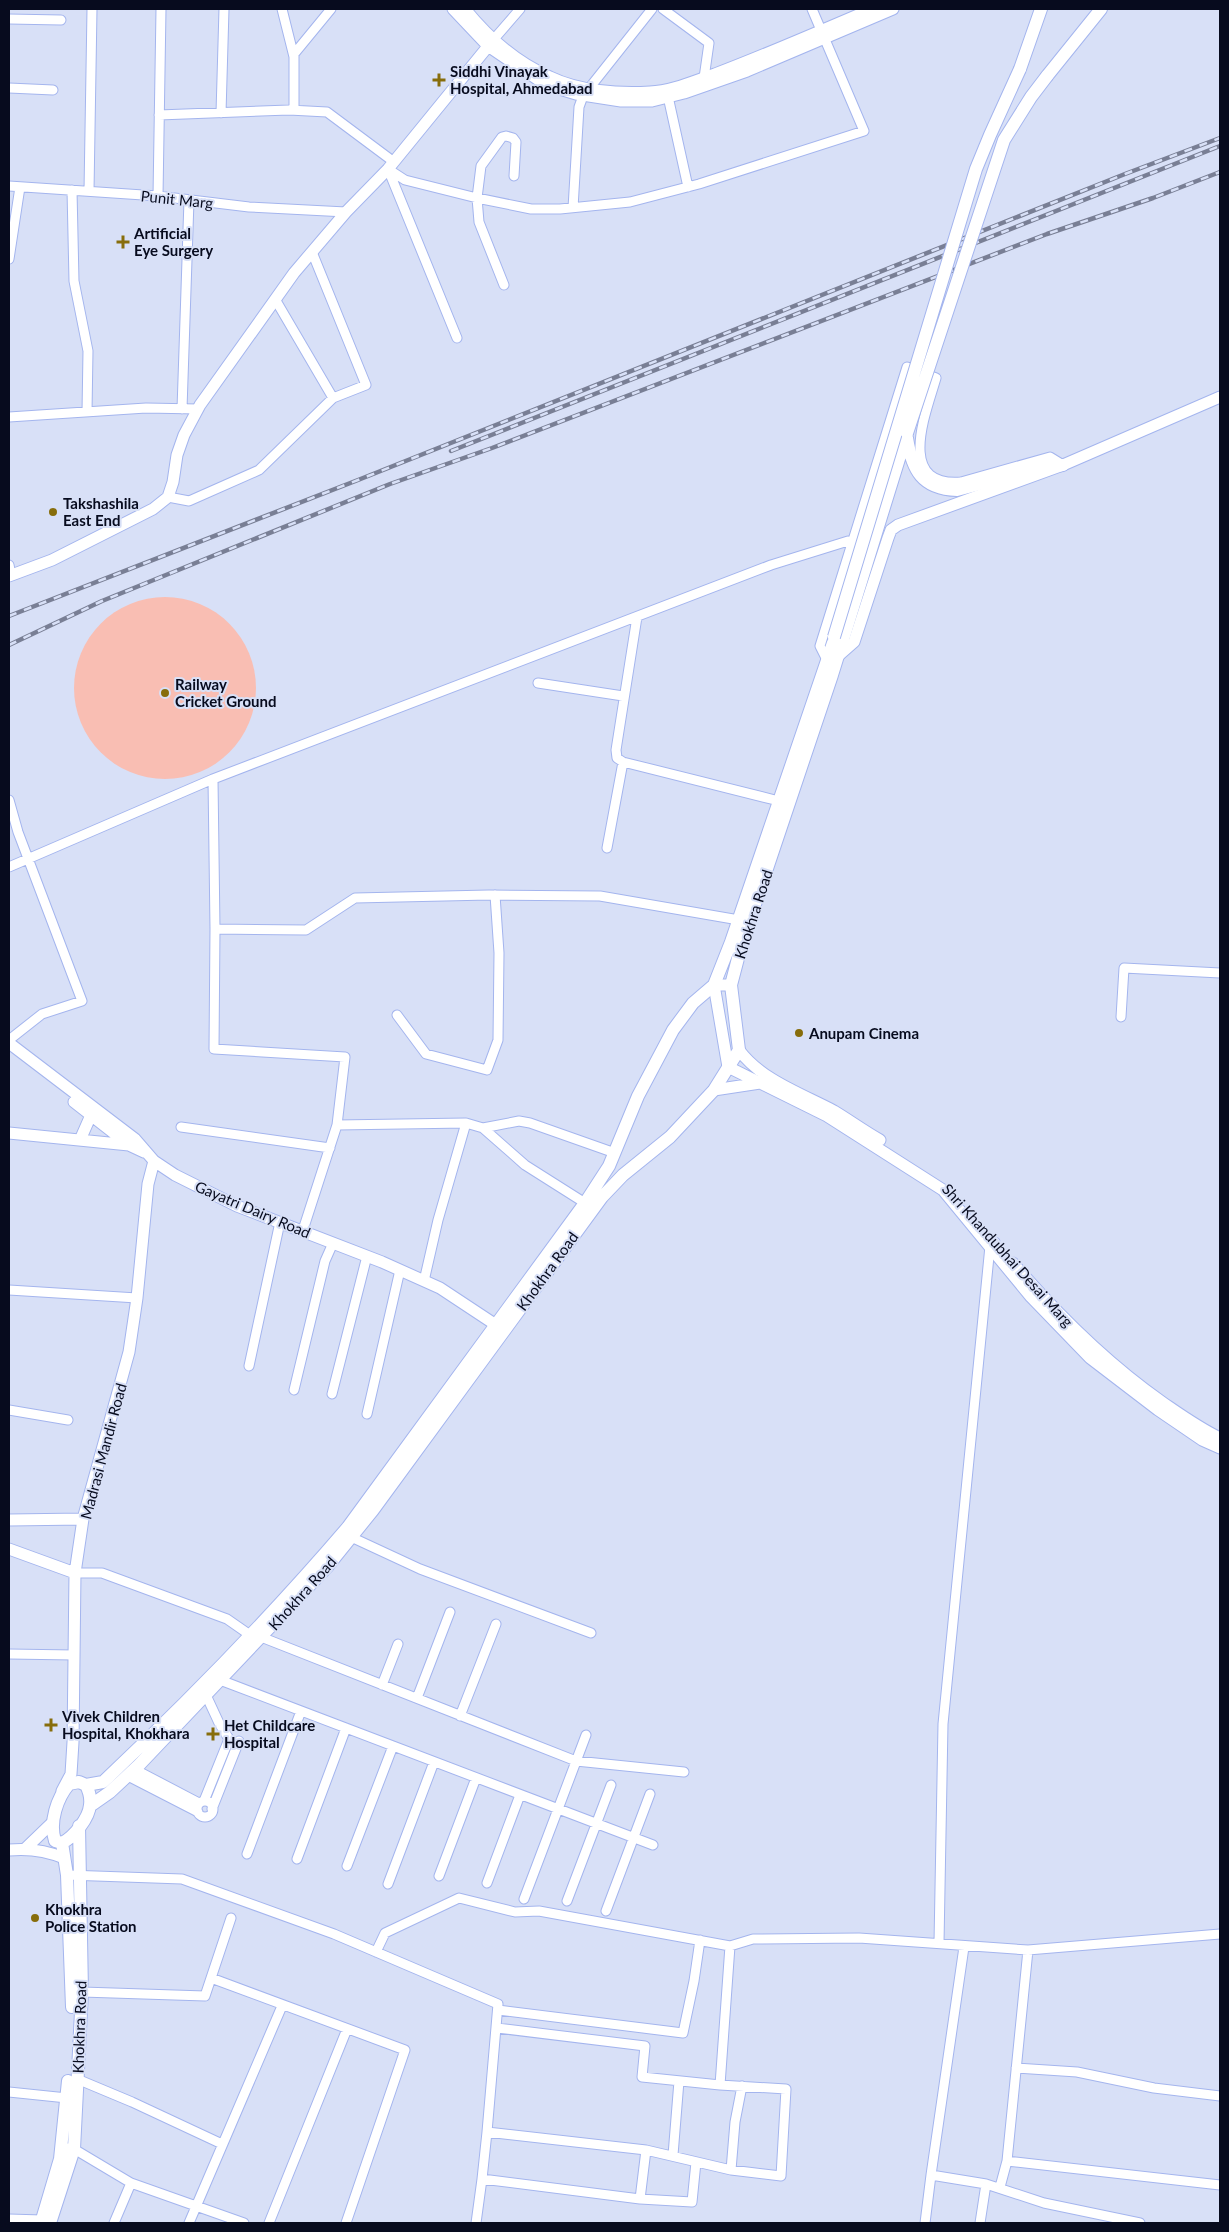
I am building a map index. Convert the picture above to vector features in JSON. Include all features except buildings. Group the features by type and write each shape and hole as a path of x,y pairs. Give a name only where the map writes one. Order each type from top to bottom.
{"main road":[{"path":"453,9 491,43 550,78 585,92 652,92 668,94 747,71 872,9"},
{"path":"465,9 491,43"},
{"path":"668,94 704,78 893,9"},
{"path":"838,638 976,169 1020,69 1041,9"},
{"path":"838,638 1004,140 1031,97 1101,9"},
{"path":"10,572 52,560 153,509 168,497 184,435 198,409 275,299 346,212 391,166 491,43"},
{"path":"830,662 854,642 892,530 898,525 1063,465 1220,397"},
{"path":"907,433 909,452 918,474 926,482 944,490 957,490 1039,468 1063,465"},
{"name":"Khokhra Road","path":"90,1806 110,1792 131,1773 220,1680 348,1527 500,1327 602,1197 623,1175 670,1137 714,1090 739,1050 731,985 742,943 838,638"},
{"name":"Khokhra Road","path":"62,1792 69,1784 103,1782 327,1567 351,1537 500,1327 585,1203 609,1166 638,1096 673,1030 693,1003 714,985 739,920 779,801 830,662"},
{"path":"728,1067 714,985 731,985"},
{"name":"Gayatri Dairy Road","path":"9,1041 135,1139 145,1153 175,1175 237,1206 303,1230 440,1288 500,1327"},
{"path":"9,1050 129,1145 145,1153"},
{"name":"Shri Khandubhai Desai Marg","path":"739,1050 747,1061 764,1074 836,1112 947,1184 1031,1297 1090,1358 1158,1410 1202,1440 1220,1448"},
{"name":"Shri Khandubhai Desai Marg","path":"728,1067 827,1116 943,1190 1046,1302 1094,1349 1141,1388 1192,1423 1220,1438"},
{"path":"714,1090 760,1083"},
{"path":"80,1140 91,1115"},
{"path":"9,1133 129,1145"},
{"name":"Madrasi Mandir Road","path":"73,1742 74,1573 83,1519 125,1370 138,1298 148,1184 154,1161"},
{"path":"609,1166 623,1175"},
{"path":"9,1520 83,1519"},
{"path":"9,1549 74,1573"},
{"path":"62,1843 79,1826 90,1806 73,1742"},
{"path":"26,1848 53,1822 62,1792 71,1774 73,1742"},
{"name":"Khokhra Road","path":"53,1822 55,1841 62,1843 64,1858 73,1992 68,2098 68,2148"},
{"name":"Khokhra Road","path":"44,2222 68,2148 77,2079 82,1992 79,1826"},
{"path":"9,1850 26,1848 50,1852 64,1858"},
{"path":"9,2220 44,2222"}],"street":[{"path":"88,192 92,9"},
{"path":"158,196 161,9"},
{"path":"221,112 224,9"},
{"path":"282,9 294,57 294,110"},
{"path":"294,57 294,54 331,9"},
{"path":"491,43 520,9"},
{"path":"573,208 579,107 585,92 652,9"},
{"path":"663,9 709,43 704,78"},
{"path":"160,115 294,110 327,112 405,180 531,209 573,208 630,202 688,187 864,131 812,9"},
{"path":"9,19 60,20"},
{"path":"9,88 53,90"},
{"path":"668,94 688,187"},
{"path":"504,285 479,222 477,198 482,166 502,137 513,138 516,142 514,176"},
{"path":"391,166 457,338"},
{"name":"Punit Marg","path":"9,186 158,196 249,207 346,212"},
{"path":"9,259 20,186"},
{"path":"72,190 74,281 88,351 87,412"},
{"path":"182,408 189,200"},
{"path":"168,497 190,500 259,470 333,398 366,385 312,252"},
{"path":"275,299 333,398"},
{"path":"830,662 820,646 907,367 936,378 919,448 920,462 937,479 949,483 961,482 1050,457 1063,465"},
{"path":"9,417 146,408 198,409"},
{"path":"9,867 213,779 772,565 848,541"},
{"path":"637,617 623,696 616,750 617,758 622,762 779,801"},
{"path":"538,683 623,696"},
{"path":"607,848 622,762"},
{"path":"213,779 214,1049 345,1056 337,1125 303,1230"},
{"path":"9,800 28,858 82,1001 42,1014 9,1041"},
{"path":"215,929 306,930 355,898 495,895 600,896 739,920"},
{"path":"397,1016 426,1054 487,1070 498,1040 499,953 495,895"},
{"path":"1121,1017 1124,968 1220,973"},
{"path":"483,1128 519,1121 530,1123 615,1153"},
{"path":"337,1125 466,1123 483,1128 525,1166 585,1203"},
{"path":"424,1281 438,1220 466,1123"},
{"path":"181,1127 330,1148"},
{"path":"249,1366 280,1222"},
{"path":"294,1390 325,1261 334,1243"},
{"path":"939,1943 943,1724 992,1244"},
{"path":"332,1394 367,1256"},
{"path":"367,1414 400,1270"},
{"path":"9,1290 138,1298"},
{"path":"9,1410 68,1420"},
{"path":"351,1537 420,1569 591,1633"},
{"path":"74,1573 102,1572 228,1619 256,1636 576,1761 684,1772"},
{"path":"417,1698 450,1612"},
{"path":"460,1716 496,1624"},
{"path":"382,1685 398,1644"},
{"path":"9,1654 74,1655"},
{"path":"220,1680 653,1845"},
{"path":"206,1695 229,1739 200,1806 202,1816 208,1816 212,1809 239,1741"},
{"path":"247,1854 301,1711"},
{"path":"297,1859 346,1728"},
{"path":"524,1899 586,1735"},
{"path":"347,1866 393,1746"},
{"path":"388,1884 434,1762"},
{"path":"131,1773 200,1806 210,1804 212,1809"},
{"path":"439,1876 476,1778"},
{"path":"567,1901 611,1785"},
{"path":"487,1883 520,1794"},
{"path":"606,1912 650,1794"},
{"path":"66,1875 182,1879 334,1934 498,2004 487,2132 476,2223"},
{"path":"376,1952 385,1933 459,1898 514,1912 539,1911 730,1946 754,1939 850,1938 1028,1950 1220,1934"},
{"path":"82,1992 205,1996 231,1918"},
{"path":"498,2010 683,2033 694,1982 700,1940"},
{"path":"720,2084 730,1946"},
{"path":"924,2223 964,1947"},
{"path":"1000,2187 1007,2162 1016,2068 1022,2031 1028,1950"},
{"path":"211,1978 282,2006 405,2050 346,2223"},
{"path":"189,2223 282,2006"},
{"path":"487,2132 646,2150 731,2170 781,2176 786,2089 642,2077 644,2046 497,2028"},
{"path":"269,2223 347,2029"},
{"path":"1016,2068 1077,2072 1154,2088 1220,2096"},
{"path":"77,2079 132,2102 222,2144"},
{"path":"673,2155 679,2081"},
{"path":"731,2170 735,2122 742,2086"},
{"path":"9,2092 68,2098"},
{"path":"68,2148 131,2183 244,2223"},
{"path":"640,2198 646,2150"},
{"path":"482,2179 640,2198 692,2202 696,2162"},
{"path":"1007,2162 1220,2185"},
{"path":"930,2175 1000,2187 1044,2202 1112,2220 1140,2223"},
{"path":"114,2223 131,2183"},
{"path":"980,2223 986,2184"}],"shaded area":[{"name":"Railway Cricket Ground","path":"165,597 183,599 200,604 229,624 249,653 254,670 256,688 254,706 249,723 229,752 200,772 183,777 165,779 147,777 130,772 101,752 81,723 76,706 74,688 76,670 81,653 101,624 130,604 147,599"}],"railway":[{"path":"9,616 358,480 1125,174 1220,138"},
{"path":"451,451 1220,146"},
{"path":"9,645 102,601 390,484 492,448 1047,234 1153,198 1220,172"}],"place":[{"name":"Siddhi Vinayak Hospital, Ahmedabad","path":"439,80"},
{"name":"Artificial Eye Surgery","path":"123,242"},
{"name":"Takshashila East End","path":"53,512"},
{"name":"Railway Cricket Ground","path":"165,693"},
{"name":"Anupam Cinema","path":"799,1033"},
{"name":"Vivek Children Hospital, Khokhara","path":"51,1725"},
{"name":"Het Childcare Hospital","path":"213,1734"},
{"name":"Khokhra Police Station","path":"35,1918"}]}
